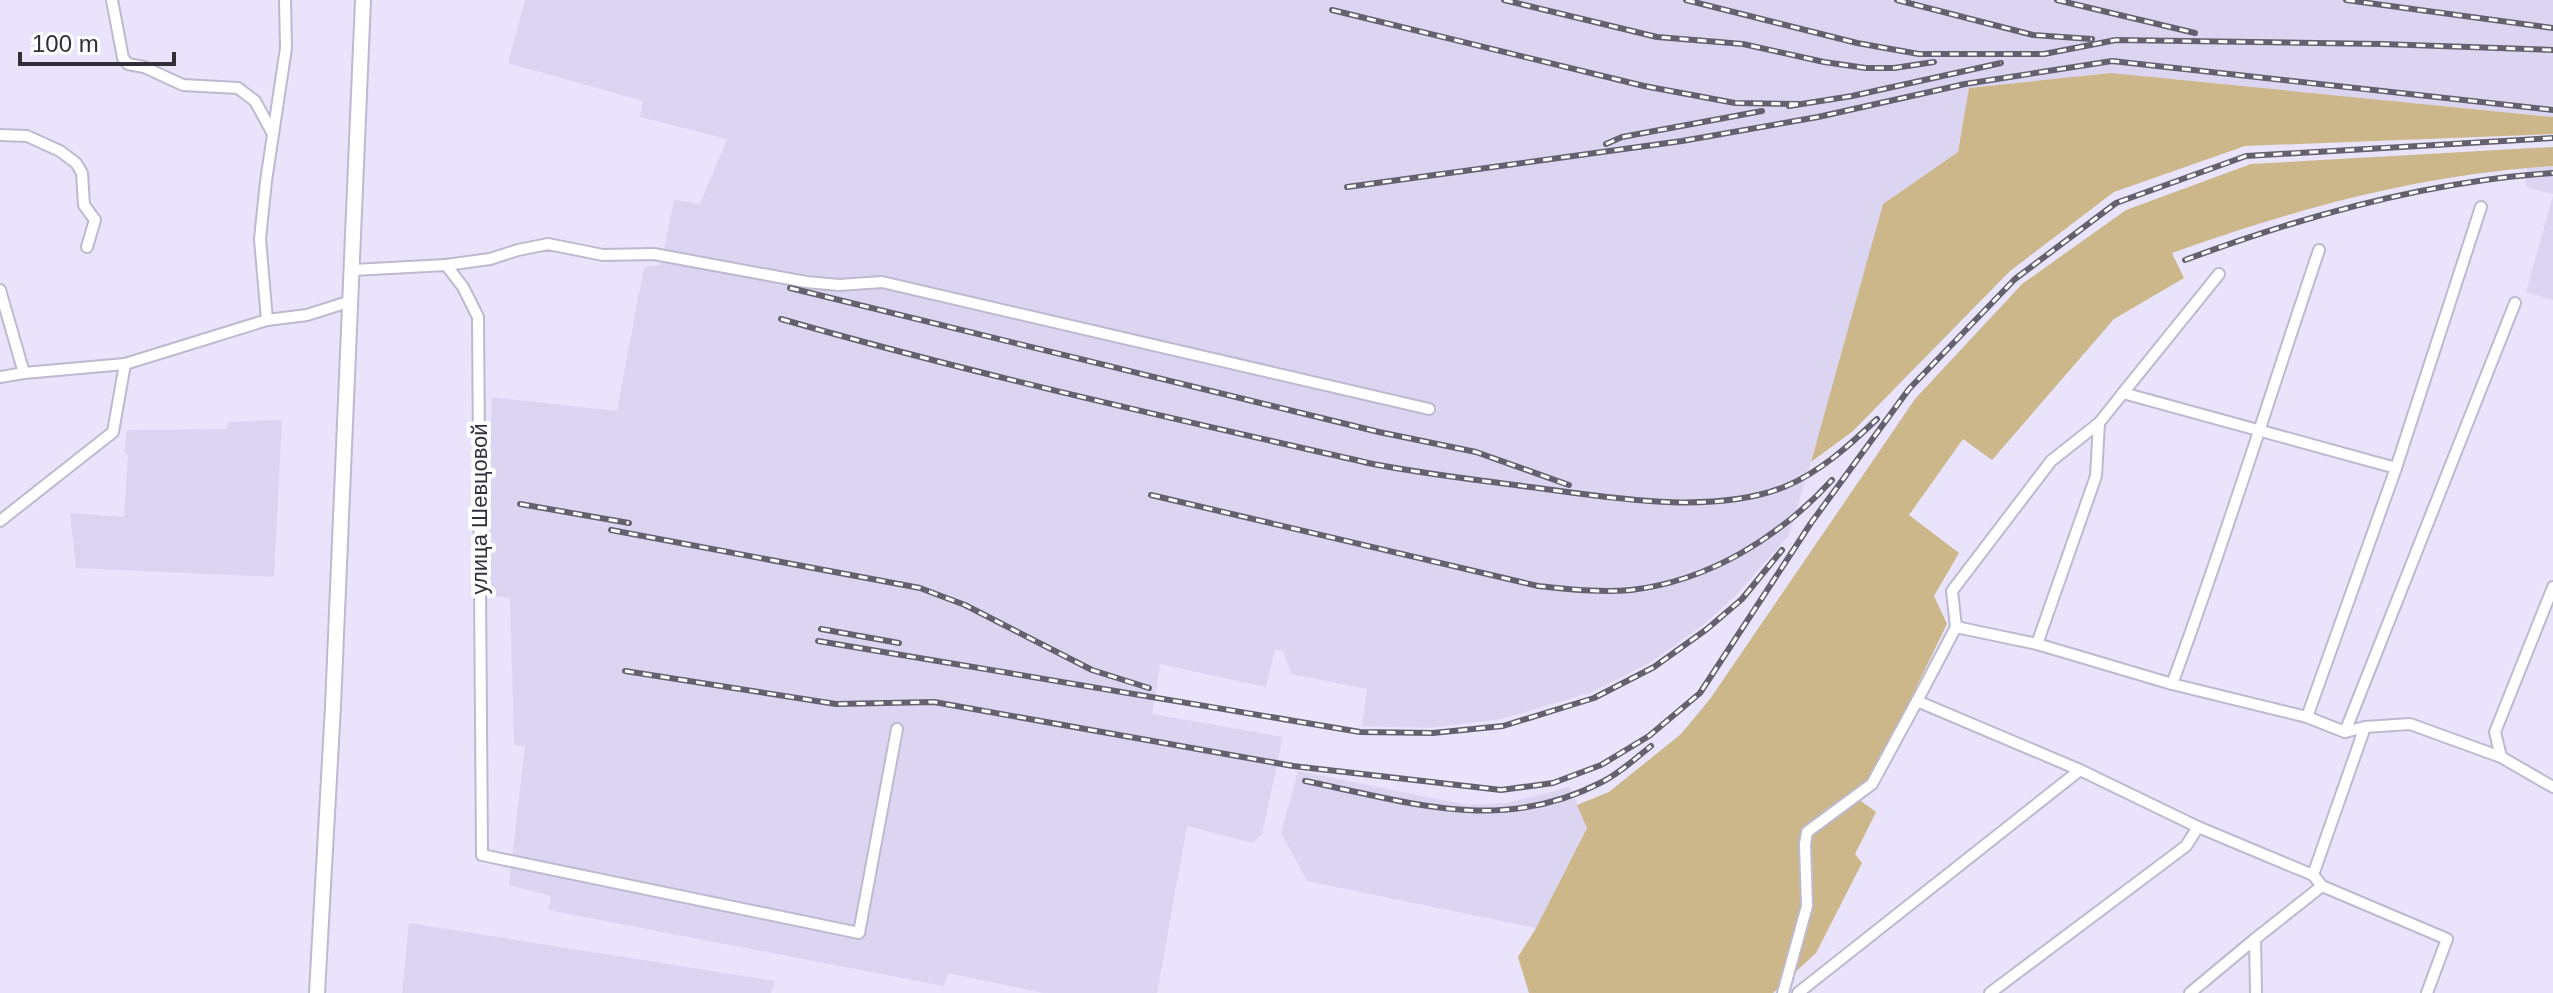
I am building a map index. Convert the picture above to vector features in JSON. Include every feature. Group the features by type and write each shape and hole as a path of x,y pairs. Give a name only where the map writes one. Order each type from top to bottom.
{"main road":[{"path":"317,993 333,706 363,0"}],"street":[{"path":"112,0 123,58 128,64 144,67 183,85 238,88 255,101 273,134"},
{"path":"267,320 260,239 286,48 285,0"},
{"path":"0,135 27,136 60,151 76,163 82,173 84,205 95,220 87,247"},
{"path":"2307,717 2396,468 2481,207"},
{"path":"353,270 446,265 490,259 548,244 603,255 654,254 806,282 839,285 882,282 1429,409"},
{"path":"2172,684 2219,555 2319,250"},
{"name":"улица Шевцовой","path":"446,265 463,287 478,317 482,855 859,933 897,729"},
{"path":"1783,993 1807,906 1807,832 1872,784 1956,627 1952,591 2051,461 2099,423 2219,274"},
{"path":"0,290 24,373"},
{"path":"0,377 125,364 267,320 307,315 351,301"},
{"path":"2345,732 2515,303"},
{"path":"0,521 113,432 125,364"},
{"path":"2123,393 2396,468"},
{"path":"2037,644 2096,476 2099,423"},
{"path":"2501,757 2495,732 2553,587"},
{"path":"1956,627 2037,644 2172,684 2307,717 2345,732 2365,727 2410,724 2501,757 2553,787"},
{"path":"1917,701 2080,770 2198,827 2313,875 2322,886 2447,939 2427,993"},
{"path":"2313,875 2365,727"},
{"path":"1798,993 2080,770"},
{"path":"1990,993 2186,846 2198,827"},
{"path":"2190,993 2322,886"},
{"path":"2255,939 2256,993"}],"shaded area":[{"path":"525,0 2553,0 2553,117 2111,73 1970,88 1958,152 1883,204 1789,535 1737,594 1704,624 1653,661 1592,692 1501,719 1428,728 1362,726 1367,689 1291,674 1283,650 1275,650 1266,687 1160,664 1152,714 1283,737 1262,834 1253,843 1187,826 1157,993 1043,993 948,973 944,986 548,910 551,896 509,885 525,746 514,745 510,598 486,595 492,397 617,411 644,267 661,265 674,200 700,204 727,139 640,117 643,101 508,63"},
{"path":"2111,73 2553,117 2553,134 2245,146 2114,192 2010,271 1853,431 1811,462 1883,204 1958,152 1969,88"},
{"path":"2553,147 2553,166 2455,177 2360,196 2172,253 2184,278 2114,319 1992,460 1963,439 1909,515 1959,553 1934,596 1947,624 1861,801 1876,812 1855,854 1862,863 1816,953 1773,993 1529,993 1518,957 1587,828 1577,805 1609,792 1681,734 1710,699 1915,399 2022,284 2126,210 2251,164"},
{"path":"2553,166 2553,194 2526,187 2527,168"},
{"path":"2553,196 2553,300 2526,292"},
{"path":"282,420 274,577 76,568 70,513 124,517 127,430 227,429 228,422"},
{"path":"1298,771 1467,805 1507,803 1570,787 1587,827 1536,928 1307,881 1281,833"},
{"path":"409,923 775,981 771,993 402,993"}],"railway":[{"path":"1504,0 1657,37 1743,44 1824,62 1866,68 1894,68 1934,62"},
{"path":"1686,0 1857,43 1919,54 2044,54 2116,40 2553,50"},
{"path":"1897,0 2033,35 2092,39"},
{"path":"2057,0 2195,33"},
{"path":"2346,0 2553,28"},
{"path":"1332,10 1644,86 1735,103 1798,104"},
{"path":"1347,187 1682,141 1818,117 1965,84 2112,61 2553,110"},
{"path":"1789,106 1852,96 2001,63"},
{"path":"1606,144 1622,137 1762,111"},
{"path":"625,671 836,704 934,702 1293,766 1501,790 1553,783 1601,765 1649,736 1700,693 1811,523 1909,389 2015,279 2116,203 2246,156 2553,138"},
{"path":"2185,260 2274,229 2366,203 2460,184 2553,173"},
{"path":"790,288 1379,432 1476,452 1569,485"},
{"path":"781,319 1002,378 1373,464 1625,499 1724,501 1784,487 1822,466 1877,419"},
{"path":"1151,495 1538,586 1619,591 1688,577 1741,553 1790,520 1832,480"},
{"path":"520,504 629,523"},
{"path":"611,530 920,588 965,605 1092,670 1149,688"},
{"path":"818,641 1360,732 1433,733 1503,726 1594,698 1654,667 1742,599 1782,550"},
{"path":"821,629 899,643"},
{"path":"1305,781 1418,805 1491,811 1564,798 1602,782 1651,746"}]}
